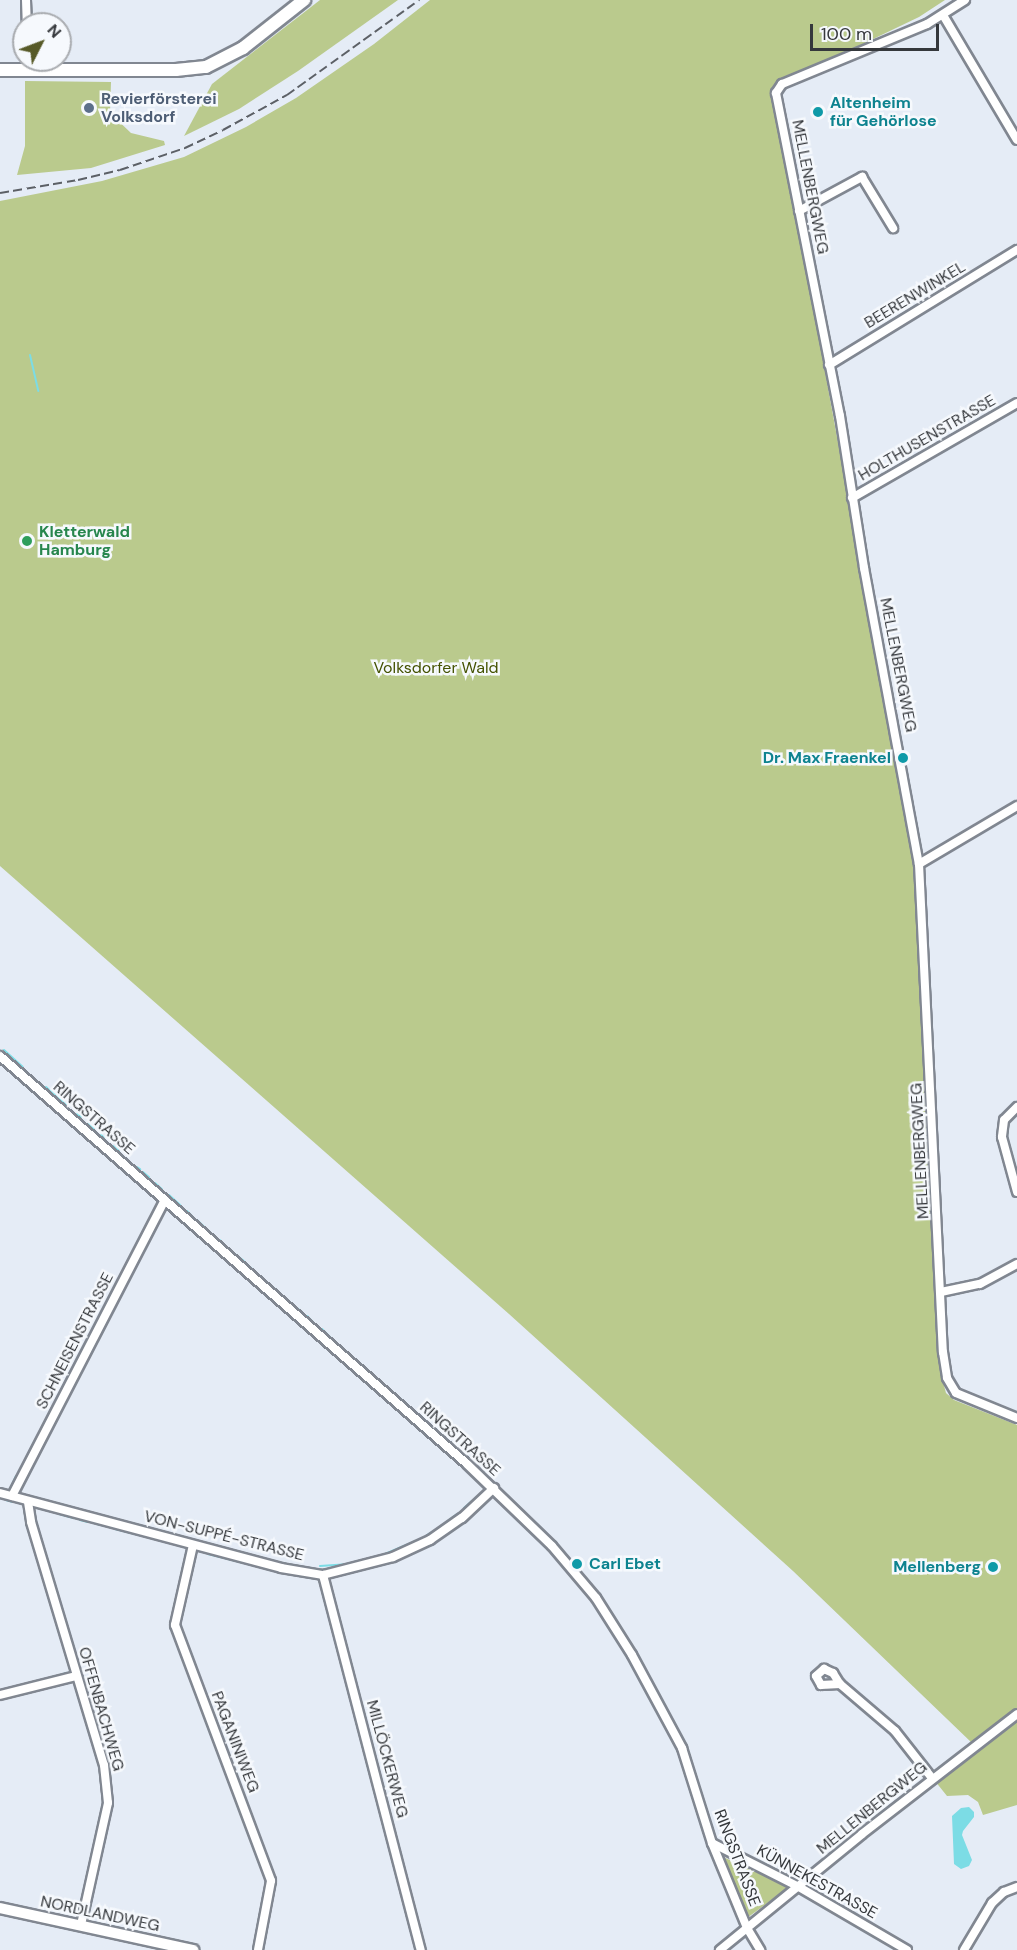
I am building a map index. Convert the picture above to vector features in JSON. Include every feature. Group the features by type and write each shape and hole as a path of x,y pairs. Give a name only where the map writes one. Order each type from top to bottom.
{"main road":[{"path":"72,67 176,70 206,67 243,48 304,0"}],"street":[{"name":"MELLENBERGWEG","path":"965,0 943,15 778,88 776,93 829,365 919,864 943,1352 951,1388 956,1393 1017,1418"},
{"path":"943,15 1017,140"},
{"path":"799,211 862,177 893,228"},
{"name":"BEERENWINKEL","path":"829,365 1017,250"},
{"name":"HOLTHUSENSTRASSE","path":"852,498 1017,403"},
{"path":"919,864 1017,806"},
{"name":"RINGSTRASSE","path":"0,1056 494,1488 552,1546 596,1598 632,1655 682,1748 712,1843 747,1928 760,1950"},
{"path":"1017,1107 1004,1120 1002,1137 1017,1192"},
{"name":"SCHNEISENSTRASSE","path":"12,1496 165,1200"},
{"path":"941,1292 980,1284 1017,1264"},
{"name":"VON-SUPPÉ-STRASSE","path":"0,1493 281,1568 323,1575 393,1557 430,1540 462,1518 494,1488"},
{"name":"OFFENBACHWEG","path":"28,1502 31,1522 104,1765 108,1803 81,1925"},
{"name":"PAGANINIWEG","path":"193,1545 175,1625 271,1881 258,1950"},
{"name":"MILLÖCKERWEG","path":"323,1575 421,1950"},
{"path":"0,1695 76,1676"},
{"path":"840,1684 880,1715 932,1778"},
{"name":"MELLENBERGWEG","path":"747,1928 932,1778 1017,1714"},
{"name":"KÜNNEKESTRASSE","path":"712,1843 799,1887 907,1950"},
{"path":"964,1950 992,1903 1004,1892 1017,1887"},
{"name":"NORDLANDWEG","path":"0,1908 193,1950"},
{"path":"720,1950 747,1928"}],"green space":[{"path":"320,0 398,0 298,71 239,109 184,136 212,84"},
{"name":"Volksdorfer Wald","path":"430,0 945,0 919,17 773,87 916,869 943,1382 946,1393 954,1400 1017,1425 1017,1712 972,1743 793,1571 509,1314 0,866 0,201 102,181 184,157 246,127 296,98 374,44"},
{"path":"25,81 111,82 110,113 131,133 164,141 165,145 91,168 17,175 25,146"},
{"path":"1017,1720 1017,1805 983,1815 978,1802 968,1795 947,1796 935,1781 973,1749"},
{"path":"721,1856 789,1887 747,1918"}],"water":[{"path":"969,1807 974,1812 974,1817 962,1835 972,1860 969,1866 961,1869 954,1864 952,1816 961,1808"}],"waterway":[{"path":"30,355 38,391"},
{"path":"4,1050 23,1067"},
{"path":"46,1087 66,1105"},
{"path":"77,1114 81,1117"},
{"path":"88,1124 94,1129"},
{"path":"101,1135 104,1138"},
{"path":"113,1146 119,1151"},
{"path":"143,1172 149,1177"},
{"path":"155,1183 162,1189"},
{"path":"169,1195 180,1205"},
{"path":"148,1222 156,1206"},
{"path":"187,1211 192,1216"},
{"path":"197,1220 209,1231"},
{"path":"138,1242 145,1228"},
{"path":"213,1235 216,1238"},
{"path":"220,1240 223,1244"},
{"path":"118,1280 133,1251"},
{"path":"235,1254 244,1261"},
{"path":"250,1267 263,1279"},
{"path":"269,1284 279,1292"},
{"path":"109,1299 116,1286"},
{"path":"284,1297 289,1301"},
{"path":"297,1308 302,1312"},
{"path":"99,1318 103,1310"},
{"path":"307,1316 313,1322"},
{"path":"94,1328 96,1323"},
{"path":"322,1329 334,1341"},
{"path":"87,1341 92,1332"},
{"path":"75,1364 84,1348"},
{"path":"342,1348 356,1360"},
{"path":"372,1374 377,1379"},
{"path":"62,1389 69,1375"},
{"path":"385,1386 401,1399"},
{"path":"44,1424 59,1395"},
{"path":"411,1408 422,1418"},
{"path":"429,1424 434,1429"},
{"path":"439,1433 459,1450"},
{"path":"22,1466 36,1438"},
{"path":"11,1487 16,1476"},
{"path":"6,1500 13,1502"},
{"path":"464,1508 472,1501"},
{"path":"59,1514 73,1518"},
{"path":"440,1527 457,1514"},
{"path":"80,1520 88,1522"},
{"path":"97,1524 109,1527"},
{"path":"115,1529 146,1537"},
{"path":"427,1535 434,1531"},
{"path":"385,1554 420,1539"},
{"path":"162,1541 178,1545"},
{"path":"208,1554 243,1563"},
{"path":"364,1560 378,1557"},
{"path":"320,1566 346,1564"},
{"path":"261,1567 271,1570"},
{"path":"52,1678 66,1673"}],"railway":[{"path":"0,193 78,180 120,170 185,148 287,95 419,0"}],"place":[{"name":"Revierförsterei Volksdorf","path":"89,108"},
{"name":"Altenheim für Gehörlose","path":"818,112"},
{"name":"Kletterwald Hamburg","path":"27,541"},
{"name":"Dr. Max Fraenkel","path":"903,758"},
{"name":"Carl Ebet","path":"577,1564"},
{"name":"Mellenberg","path":"993,1567"}]}
